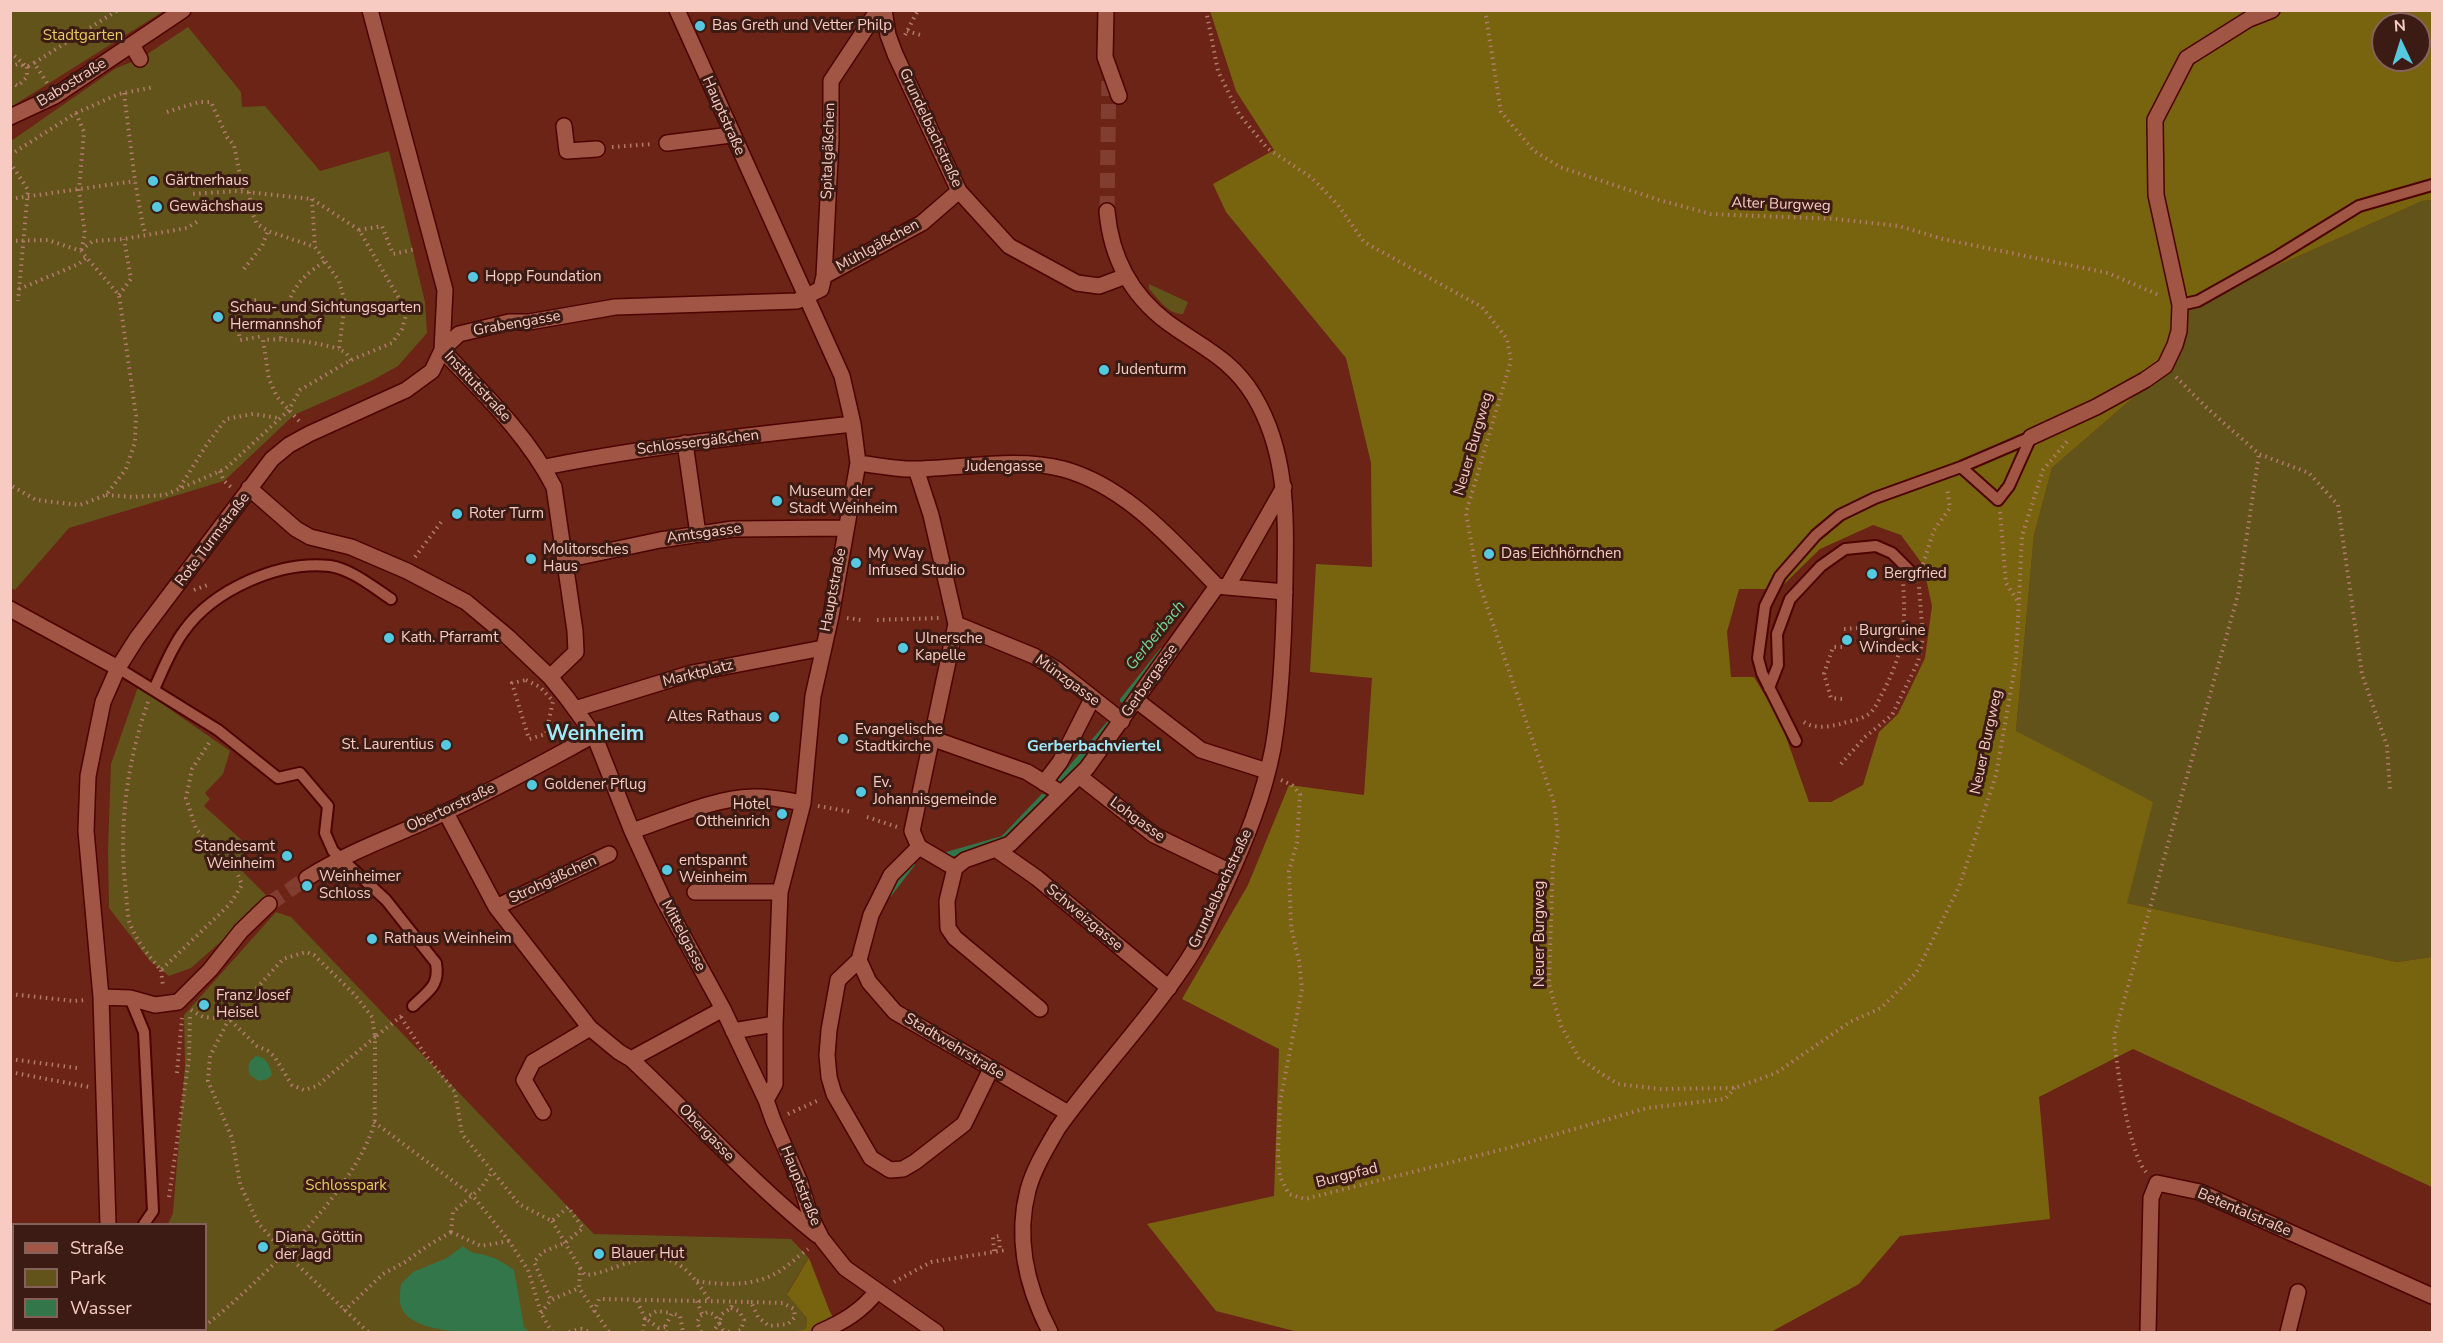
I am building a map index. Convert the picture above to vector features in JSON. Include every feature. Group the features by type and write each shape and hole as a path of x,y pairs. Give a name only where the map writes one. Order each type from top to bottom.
{"street":[{"name":"Babostraße","path":"10,117 55,96 183,10"},
{"name":"Institutstraße","path":"370,10 445,290 442,350 513,426 554,487 576,651 545,682"},
{"name":"Hauptstraße","path":"677,10 731,135 842,376 853,424 858,463 831,616 813,696 803,803 780,892 775,1084 766,1100 822,1239 845,1268 936,1332"},
{"name":"Spitalgäßchen","path":"824,276 831,140 831,81 878,10"},
{"name":"Grundelbachstraße","path":"884,10 888,35 958,191 1009,246 1055,273 1077,283 1099,285 1126,276"},
{"path":"1106,10 1105,57 1119,96"},
{"path":"2031,437 2096,407 2145,380 2165,366 2180,331 2180,305 2156,195 2155,120 2187,58 2249,19 2272,10"},
{"path":"132,45 140,59"},
{"path":"564,126 567,151 597,148"},
{"path":"667,143 731,135"},
{"name":"Mühlgäßchen","path":"824,276 922,223 958,191"},
{"name":"Grundelbachstraße","path":"1050,1332 1029,1283 1023,1230 1028,1190 1046,1147 1068,1113 1184,967 1206,926 1251,826 1267,773 1276,722 1285,592 1284,487 1272,436 1251,391 1218,354 1167,322 1136,291 1112,249 1107,211"},
{"path":"806,297 820,289 824,276"},
{"name":"Grabengasse","path":"249,488 272,459 289,445 315,430 406,390 432,371 442,350 459,334 508,322 529,322 615,307 797,301 806,297"},
{"name":"Schlossergäßchen","path":"544,469 595,457 685,443 853,424"},
{"path":"685,443 698,534"},
{"name":"Judengasse","path":"858,463 916,469 1016,464 1061,468 1077,473 1108,489 1138,509 1222,586"},
{"path":"916,469 931,515 956,624 912,831 919,847 955,868 947,901 948,928 955,938 1040,1009"},
{"name":"Gerbergasse","path":"955,868 965,860 1010,844 1079,776 1222,586 1284,487"},
{"name":"Rote Turmstraße","path":"108,1223 101,997 86,831 88,776 103,702 118,668 137,638 249,488 296,529 310,537 351,547 407,571 466,603 508,637 545,682 575,709 594,735"},
{"name":"Amtsgasse","path":"565,560 733,529 845,528"},
{"path":"1222,586 1285,592"},
{"path":"10,609 118,668"},
{"name":"Münzgasse","path":"956,624 1034,656 1056,669 1122,721"},
{"name":"Marktplatz","path":"575,709 692,673 823,648"},
{"path":"1044,783 1060,762 1092,699"},
{"path":"1136,700 1201,750 1267,773"},
{"name":"Obertorstraße","path":"307,878 339,858 446,813 594,735"},
{"name":"Mittelgasse","path":"594,735 632,831 663,899 723,1009 766,1100"},
{"path":"931,738 1027,772 1061,793"},
{"name":"Lohgasse","path":"1079,776 1154,835 1231,872"},
{"path":"632,831 717,803 750,797 777,798 803,803"},
{"name":"Obergasse","path":"446,813 496,907 590,1028 631,1059 692,1116 783,1208 822,1239"},
{"path":"919,847 891,875 871,915 859,960 838,980 827,1054 829,1077 834,1094 871,1158 881,1167 890,1170 903,1169 964,1124 991,1069"},
{"name":"Schweizgasse","path":"997,850 1037,878 1169,988"},
{"name":"Strohgäßchen","path":"496,907 609,854"},
{"path":"695,892 780,892"},
{"path":"101,997 130,998 155,1005 178,1002 210,970 241,931 269,904"},
{"name":"Stadtwehrstraße","path":"859,960 870,982 895,1012 1068,1113"},
{"path":"631,1059 723,1009"},
{"path":"733,1031 775,1024"},
{"path":"543,1112 524,1080 533,1062 590,1028"},
{"name":"Betentalstraße","path":"2148,1332 2151,1198 2157,1184 2200,1192 2433,1296"},
{"path":"820,1332 837,1325 866,1306 877,1291"},
{"path":"2288,1332 2298,1292"}],"lane":[{"path":"2180,305 2198,301 2278,256 2359,206 2433,186"},
{"path":"1796,741 1762,673 1758,658 1765,606 1780,576 1816,535 1840,515 1875,498 1962,467 2031,437"},
{"path":"1962,467 1998,500 2009,486 2031,437"},
{"path":"1769,688 1778,665 1778,634 1790,599 1821,566 1845,549 1876,546 1892,553 1911,572"},
{"path":"154,689 184,631 220,596 259,577 301,566 332,566 360,579 391,598"},
{"path":"118,668 218,730 278,778 300,772 328,806 326,833 333,851 386,900 436,963 438,974 435,984 413,1006"},
{"path":"130,998 144,1032 153,1211 145,1223"}],"path":[{"path":"10,67 18,64 27,67 118,10"},
{"name":"Neuer Burgweg","path":"1206,10 1218,71 1239,114 1267,148 1312,178 1338,205 1364,242 1482,307 1507,339 1511,362 1466,513 1478,580 1554,803 1558,836 1553,859 1549,984 1561,1026 1579,1058 1618,1084 1660,1089 1736,1088 1776,1072 1850,1022 1881,1008 1916,973 1959,887 1996,775 2016,661 2022,536 2043,470 2073,434"},
{"name":"Alter Burgweg","path":"1485,10 1501,112 1534,151 1560,166 1659,200 1711,214 1836,219 1899,226 1943,239 2108,273 2180,305"},
{"path":"907,31 924,36"},
{"path":"10,52 27,67 27,77 18,86 10,82"},
{"path":"34,63 55,96"},
{"path":"10,154 76,113 124,93 154,87"},
{"path":"124,93 135,181 146,235"},
{"path":"167,112 199,102 211,102 216,108 227,137 234,145 243,191"},
{"path":"76,113 84,132 79,190 84,234 81,250"},
{"path":"597,148 667,143"},
{"path":"10,162 28,190 18,301"},
{"path":"10,199 135,181"},
{"path":"10,485 36,501 80,505 106,495 133,497 165,495 220,471 288,411 300,390 351,360 392,343 402,329 407,312 359,230 312,198 243,191 191,194"},
{"path":"249,192 257,225 315,247 339,281 345,302 339,349"},
{"path":"312,198 315,247"},
{"path":"81,250 93,241 124,239 187,228 200,220"},
{"path":"359,230 382,226 393,254 434,245"},
{"path":"244,269 261,246 268,231"},
{"path":"119,295 130,279 124,239"},
{"path":"10,241 48,240 81,250 119,295 136,416 135,442 126,469 106,495"},
{"path":"19,289 79,264 86,258"},
{"path":"281,338 285,309 290,297 308,274 326,261"},
{"path":"256,300 234,303 240,340 263,336"},
{"path":"232,325 237,324"},
{"path":"294,415 276,397 269,379 263,339 311,341 339,349 351,360"},
{"path":"2165,366 2207,408 2259,454 2309,473 2338,506 2362,674 2387,746 2390,790"},
{"path":"180,488 207,444 226,419 253,414 280,418"},
{"path":"2142,1167 2119,1080 2114,1036 2238,595 2259,454"},
{"path":"220,471 224,481"},
{"path":"1923,569 1923,562 1934,530 1950,508 1947,488 1952,481"},
{"path":"1998,500 2006,583 2018,601"},
{"path":"407,571 442,521"},
{"path":"1802,720 1809,725 1827,727 1863,718 1872,712 1894,671 1901,651 1905,607 1902,563"},
{"path":"1841,764 1865,737 1892,715 1918,662 1923,638 1919,587 1922,581"},
{"path":"877,620 937,618"},
{"path":"854,620 861,620"},
{"path":"1844,629 1858,628"},
{"path":"1842,699 1831,698 1824,674 1833,647 1843,647"},
{"path":"545,682 526,680 512,683 529,739 546,734 551,720"},
{"path":"148,703 131,762 123,818 123,872 129,922 143,949 161,970 230,904 242,885 236,870 196,829 186,798 192,769 218,730"},
{"name":"Burgpfad","path":"1267,773 1292,785 1300,794 1297,843 1289,871 1291,927 1299,961 1302,989 1280,1102 1278,1154 1280,1177 1289,1194 1305,1199 1512,1147 1647,1108 1725,1099 1736,1088"},
{"path":"803,803 852,812"},
{"path":"867,817 912,831"},
{"path":"207,1324 240,1299 284,1252 324,1207 362,1156 374,1122 375,1037 372,1017 356,995 314,955 306,952 283,959 229,1019 210,1056 208,1082 232,1138 240,1184 258,1223 284,1252 368,1332"},
{"path":"10,994 74,1001 101,997"},
{"path":"169,1198 189,1058 191,1010 203,1017 229,1019 257,1046 274,1056 292,1085 304,1090 316,1086 413,1006"},
{"path":"177,1073 180,1019 189,1017"},
{"path":"401,1017 423,1053 455,1092 462,1134 491,1173 519,1204 552,1221 585,1275 601,1274 645,1258 669,1260 683,1266 710,1302"},
{"path":"10,1059 77,1068"},
{"path":"10,1072 103,1090"},
{"path":"773,1120 834,1094"},
{"path":"374,1122 472,1196 509,1241 528,1270 541,1313 552,1332"},
{"path":"451,1232 453,1212 481,1188 491,1173"},
{"path":"551,1300 534,1262 543,1252 565,1243 583,1228 568,1207 552,1221"},
{"path":"344,1311 383,1274 451,1232"},
{"path":"451,1232 482,1246 509,1241"},
{"path":"877,1291 931,1262 994,1251 993,1236 999,1236 1000,1251"},
{"path":"696,1281 713,1284 741,1284 771,1276 822,1239"},
{"path":"580,1269 579,1288 609,1332"},
{"path":"541,1313 551,1300 579,1288"},
{"path":"594,1312 599,1299 616,1298 637,1301 697,1301 710,1302 752,1302 783,1303 794,1310 795,1317 788,1324 769,1326 758,1317 752,1302"},
{"path":"637,1301 645,1318 659,1330 665,1330 672,1313"},
{"path":"697,1301 702,1314"},
{"path":"712,1332 722,1314 731,1308 733,1302"},
{"path":"731,1308 739,1311 744,1320 741,1330 735,1332"},
{"path":"645,1318 657,1311 672,1313 680,1316 683,1332"},
{"path":"701,1332 697,1322 702,1314 708,1312 715,1315 723,1330 729,1332"},
{"path":"643,1332 645,1318"},
{"path":"569,1332 581,1329 590,1332"}],"green space":[{"name":"Stadtgarten","path":"11,10 164,10 164,11 11,107"},
{"name":"Schau- und Sichtungsgarten Hermannshof","path":"188,27 241,92 242,107 265,106 320,171 389,151 425,302 427,333 398,366 371,381 294,415 224,481 69,528 15,590 11,588 11,141 116,68 140,59"},
{"path":"2432,200 2432,957 2397,962 2127,903 2016,731 2034,535 2052,468 2158,376 2187,306 2422,201"},
{"path":"1149,284 1188,302 1183,314 1173,312 1164,306 1149,289"},
{"path":"138,687 230,751 223,774 205,793 210,799 204,806 244,842 245,855 236,865 266,895 264,898 267,901 191,968 169,976 150,961 109,908 111,764"},
{"name":"Schlosspark","path":"276,912 291,917 594,1234 791,1239 809,1258 787,1293 807,1317 806,1330 792,1332 125,1332 207,1331 207,1223 168,1223 173,1213 185,1066 184,1015"}],"shaded area":[{"path":"1210,11 2432,11 2432,200 2422,201 2187,306 2158,376 2052,468 2034,535 2016,731 2153,802 2127,903 2397,962 2432,957 2432,1187 2133,1049 2039,1097 2050,1219 1900,1236 1859,1284 1771,1332 1298,1332 1216,1311 1147,1224 1274,1196 1279,1049 1182,999 1248,885 1289,785 1364,795 1372,678 1310,672 1316,564 1372,567 1371,463 1346,358 1226,212 1213,184 1274,150 1236,91","holes":["1873,525 1901,535 1923,565 1932,606 1925,658 1898,714 1879,732 1863,785 1831,802 1809,802 1780,720 1754,677 1731,677 1727,632 1739,589 1779,589 1820,549"]},
{"path":"809,1258 830,1312 842,1332 792,1332 806,1329 807,1318 787,1294"}],"water":[{"path":"256,1056 263,1058 269,1065 272,1075 267,1079 259,1081 250,1075 249,1064"},
{"path":"463,1246 473,1253 497,1260 514,1270 524,1327 529,1332 481,1333 443,1330 412,1320 403,1311 400,1302 401,1284 413,1272 447,1258"}],"waterway":[{"name":"Gerberbach","path":"1123,700 1162,651"},
{"name":"Gerberbach","path":"1061,780 1110,723"},
{"name":"Gerberbach","path":"947,855 1003,839 1043,797"},
{"name":"Gerberbach","path":"889,894 912,864"}],"tunnel":[{"path":"1107,211 1109,70"},
{"path":"269,904 307,878"}],"place":[{"name":"Bas Greth und Vetter Philp","path":"700,26"},
{"name":"Gärtnerhaus","path":"153,181"},
{"name":"Gewächshaus","path":"157,207"},
{"name":"Hopp Foundation","path":"473,277"},
{"name":"Schau- und Sichtungsgarten Hermannshof","path":"218,317"},
{"name":"Judenturm","path":"1104,370"},
{"name":"Museum der Stadt Weinheim","path":"777,501"},
{"name":"Roter Turm","path":"457,514"},
{"name":"Das Eichhörnchen","path":"1489,554"},
{"name":"Molitorsches Haus","path":"531,559"},
{"name":"My Way Infused Studio","path":"856,563"},
{"name":"Bergfried","path":"1872,574"},
{"name":"Kath. Pfarramt","path":"389,638"},
{"name":"Burgruine Windeck","path":"1847,640"},
{"name":"Ulnersche Kapelle","path":"903,648"},
{"name":"Altes Rathaus","path":"774,717"},
{"name":"Evangelische Stadtkirche","path":"843,739"},
{"name":"St. Laurentius","path":"446,745"},
{"name":"Goldener Pflug","path":"532,785"},
{"name":"Ev. Johannisgemeinde","path":"861,792"},
{"name":"Hotel Ottheinrich","path":"782,814"},
{"name":"Standesamt Weinheim","path":"287,856"},
{"name":"entspannt Weinheim","path":"667,870"},
{"name":"Weinheimer Schloss","path":"307,886"},
{"name":"Rathaus Weinheim","path":"372,939"},
{"name":"Franz Josef Heisel","path":"204,1005"},
{"name":"Diana, Göttin der Jagd","path":"263,1247"},
{"name":"Blauer Hut","path":"599,1254"}],"district":[{"name":"Weinheim","path":"595,735"},
{"name":"Gerberbachviertel","path":"1094,747"}]}
